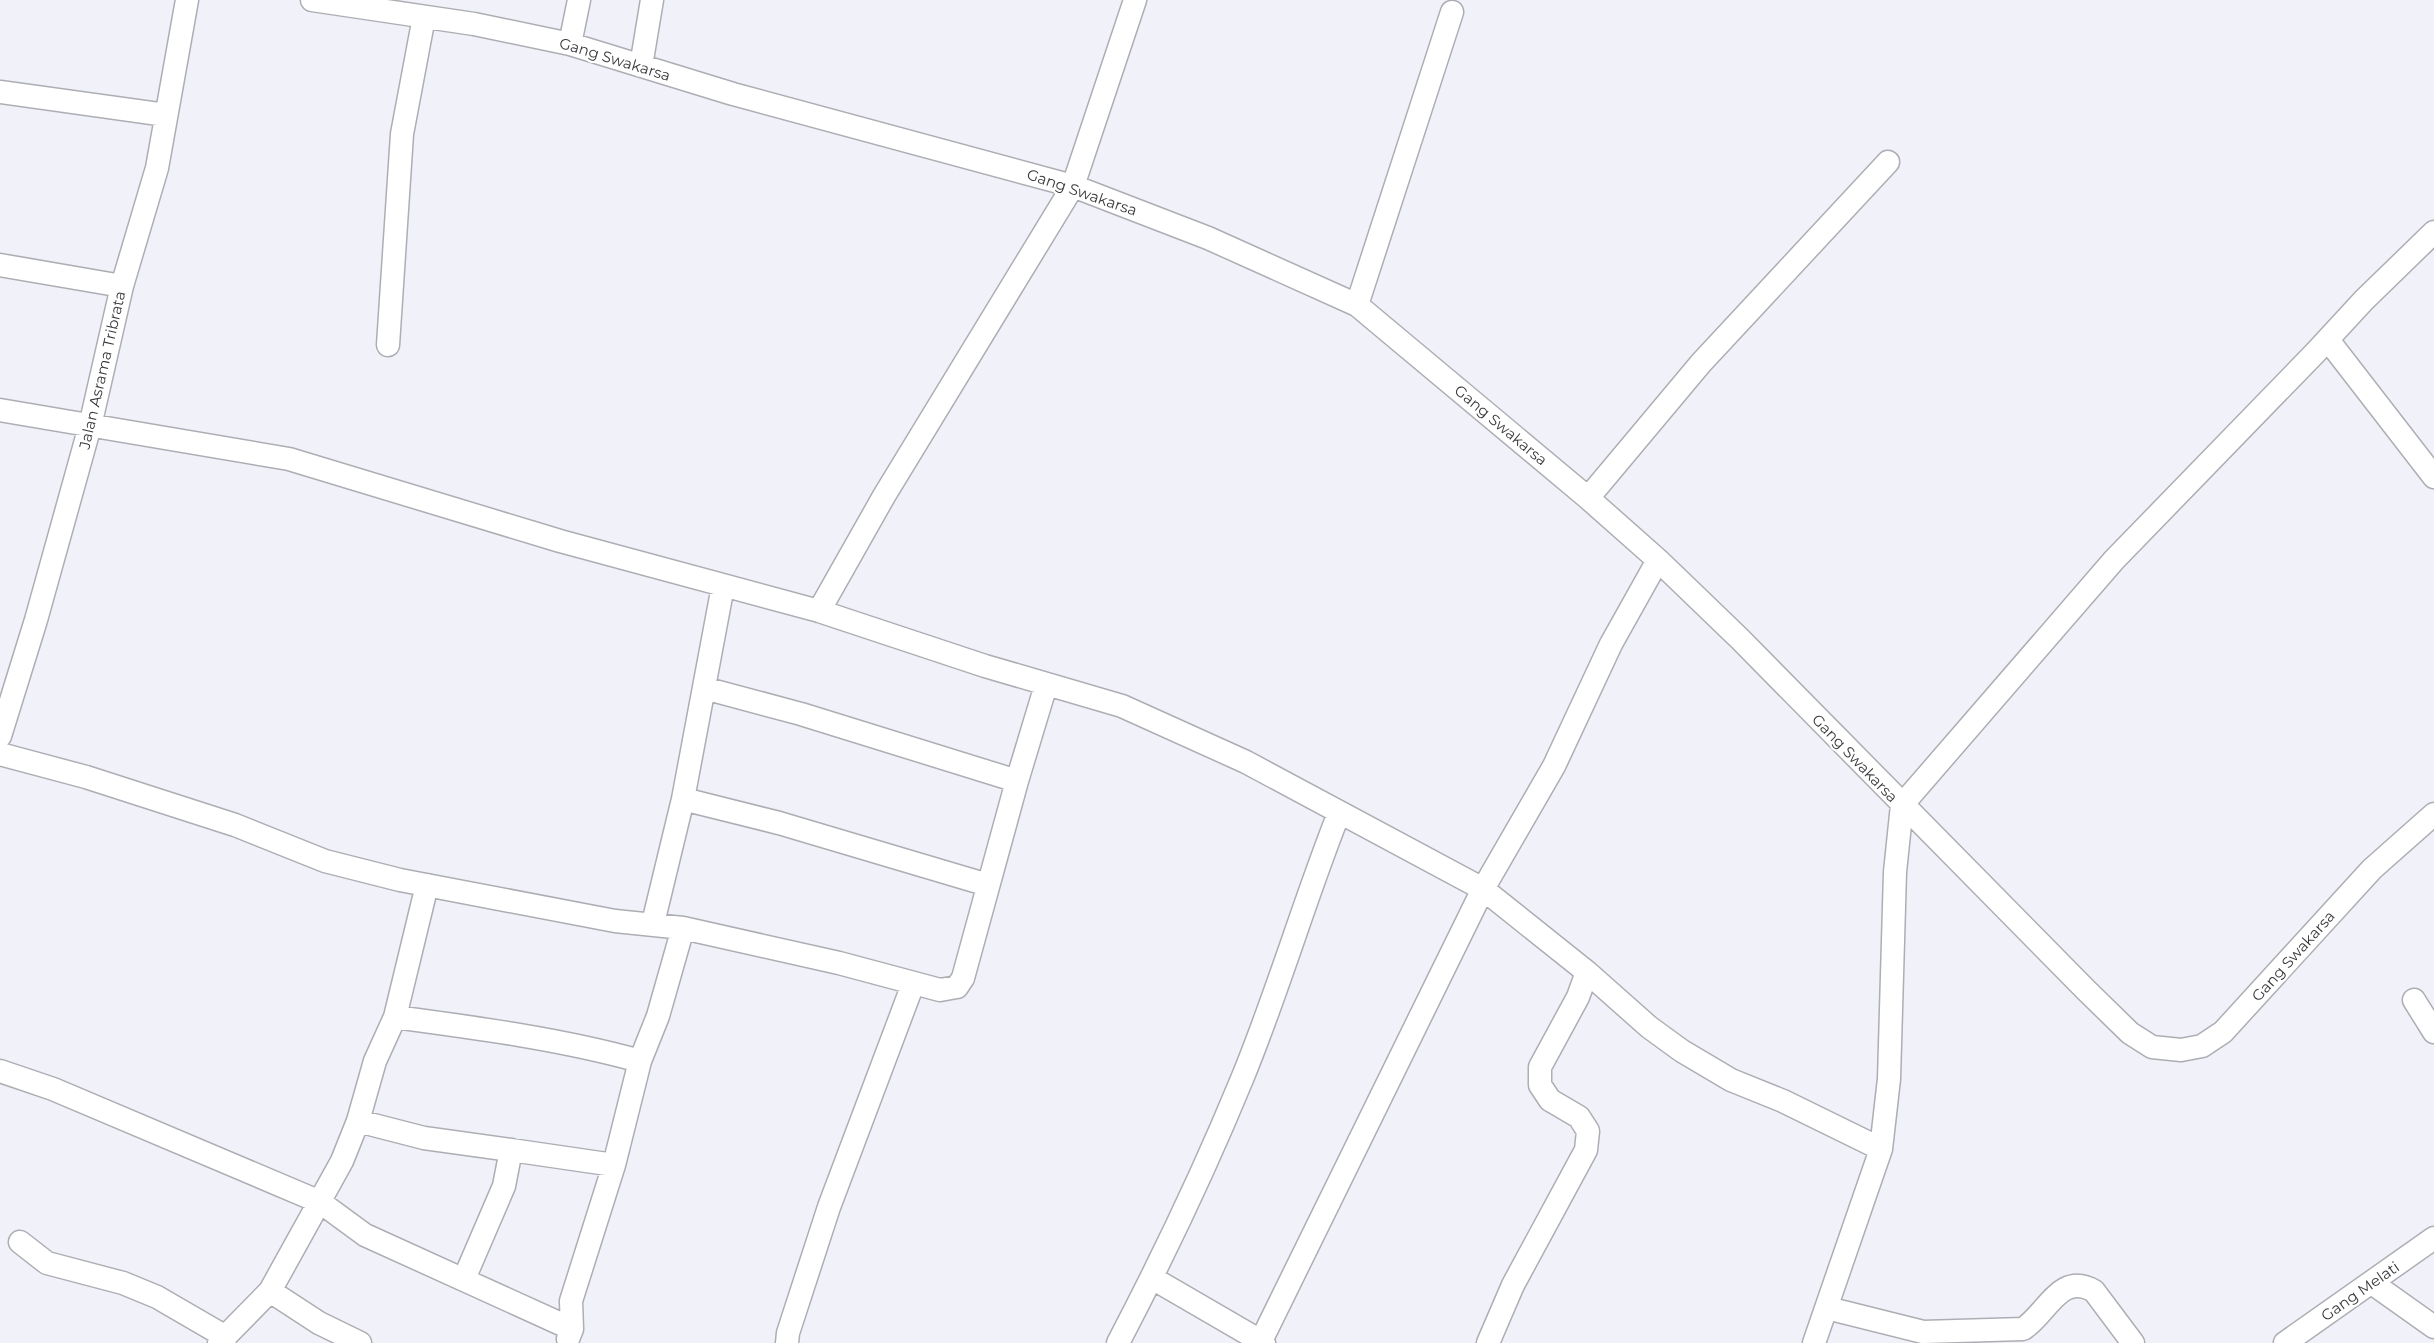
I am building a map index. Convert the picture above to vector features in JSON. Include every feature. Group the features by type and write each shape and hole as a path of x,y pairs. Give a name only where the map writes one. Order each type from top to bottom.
{"street":[{"name":"Jalan Asrama Tribrata","path":"0,736 36,620 90,426 122,286 157,168 187,0"},
{"name":"Gang Swakarsa","path":"312,0 474,24 570,44 733,94 1073,186 1208,238 1357,304 1588,498 1658,560 1740,639 2130,1033 2152,1047 2181,1050 2202,1047 2223,1032 2372,869 2434,814"},
{"path":"570,44 579,0"},
{"path":"641,66 652,0"},
{"path":"819,611 884,496 1073,186 1135,0"},
{"path":"1357,304 1452,12"},
{"path":"388,345 402,134 424,17"},
{"path":"0,92 166,115"},
{"path":"1588,498 1701,363 1888,162"},
{"path":"1814,1343 1881,1149 1889,1079 1895,872 1902,805 2114,560 2364,300 2434,232"},
{"path":"0,265 122,286"},
{"path":"2328,340 2434,477"},
{"path":"0,411 289,459 560,541 819,611 1046,685 1122,706 1246,762 1483,889 1587,972 1649,1027 1682,1051 1731,1080 1783,1101 1881,1149"},
{"path":"1152,1278 1263,1342 1483,889 1554,766 1611,644 1658,560"},
{"path":"653,923 683,799 723,586"},
{"path":"0,754 86,777 235,825 325,861 427,885 615,921 653,923 683,928 839,963 940,990 957,987 963,978 1046,685"},
{"path":"704,688 801,714 1017,781"},
{"path":"683,799 779,823 988,885"},
{"path":"1118,1343 1152,1278 1243,1079 1309,890 1339,813"},
{"path":"20,1242 47,1263 123,1283 157,1297 222,1340 270,1291 342,1161 358,1121 375,1062 395,1017 427,885"},
{"path":"0,1071 53,1089 320,1202 365,1235 464,1279 569,1336 571,1301 614,1165 640,1062 661,1007 683,928"},
{"path":"1488,1343 1513,1285 1586,1150 1588,1131 1579,1117 1550,1100 1540,1085 1540,1067 1578,996 1587,972"},
{"path":"787,1343 788,1333 829,1207 913,984"},
{"path":"2414,1000 2434,1032"},
{"path":"395,1017 457,1025 607,1052 640,1062"},
{"path":"358,1121 424,1138 614,1165"},
{"path":"464,1279 504,1186 511,1150"},
{"name":"Gang Melati","path":"2285,1343 2434,1238"},
{"path":"2372,1283 2434,1327"},
{"path":"1827,1308 1923,1332 2024,1329 2060,1291 2078,1286 2086,1287 2094,1292 2133,1343"},
{"path":"270,1291 319,1323 360,1343"}]}
